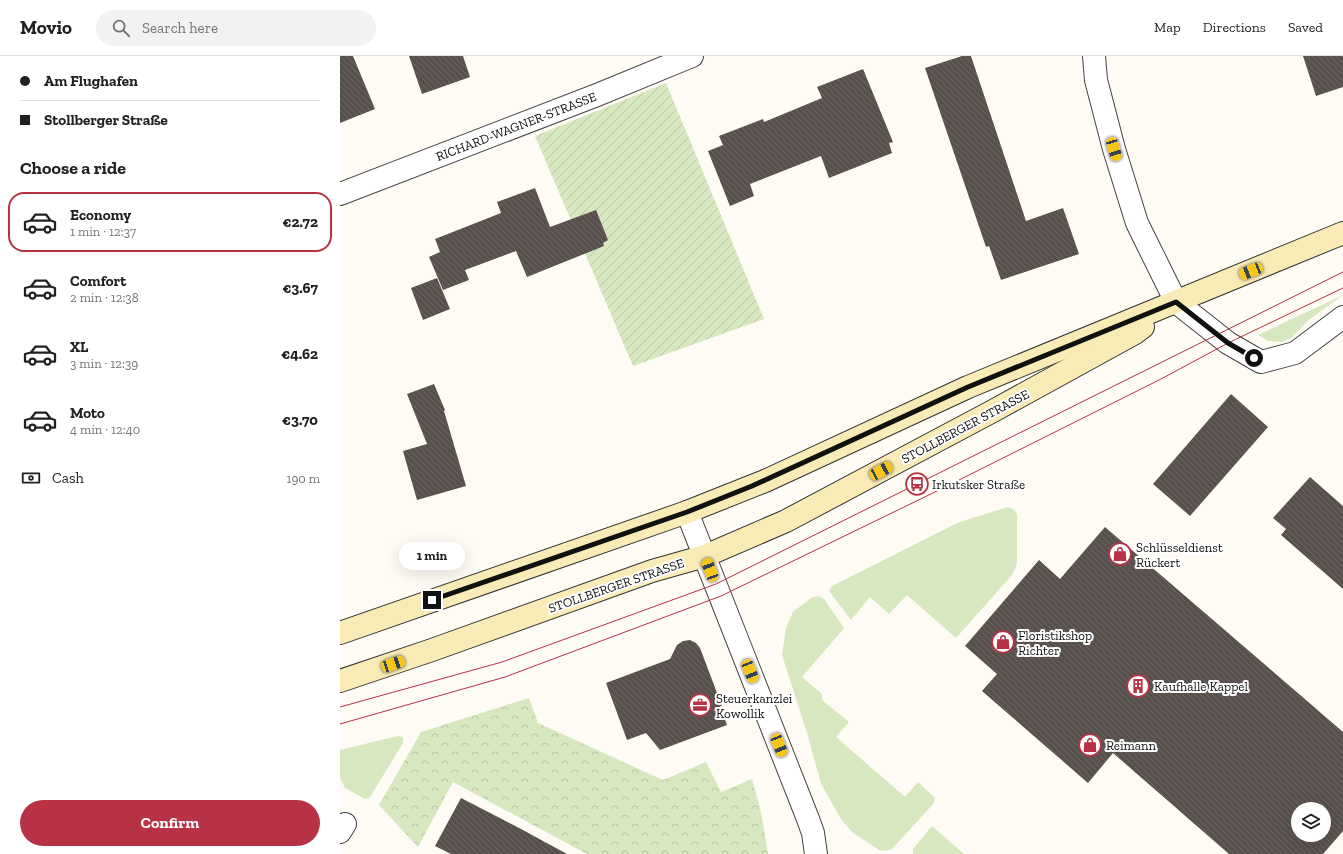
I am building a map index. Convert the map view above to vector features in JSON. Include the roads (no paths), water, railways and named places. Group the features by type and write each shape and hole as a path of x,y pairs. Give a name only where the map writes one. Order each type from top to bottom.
{"main road":[{"name":"STOLLBERGER STRASSE","path":"340,633 687,512 765,481 968,387 1343,233"},
{"name":"STOLLBERGER STRASSE","path":"340,682 652,571 705,556 786,521 986,415 1135,333 1176,302"}],"street":[{"name":"RICHARD-WAGNER-STRASSE","path":"340,194 590,98 692,56"},
{"path":"1094,56 1096,80 1112,141 1137,223 1176,302 1228,343 1261,362 1296,353 1343,317"},
{"path":"687,512 808,819 813,833 816,854"}],"tram line":[{"path":"340,707 502,662 716,584 1343,272"},
{"path":"340,724 505,677 721,596 935,492 1161,379 1228,343 1343,288"}],"place":[{"name":"Irkutsker Straße","path":"917,484"},
{"name":"Schlüsseldienst Rückert","path":"1120,554"},
{"name":"Floristikshop Richter","path":"1003,642"},
{"name":"Kaufhalle Kappel","path":"1138,686"},
{"name":"Steuerkanzlei Kowollik","path":"700,705"},
{"name":"Reimann","path":"1090,745"}]}
